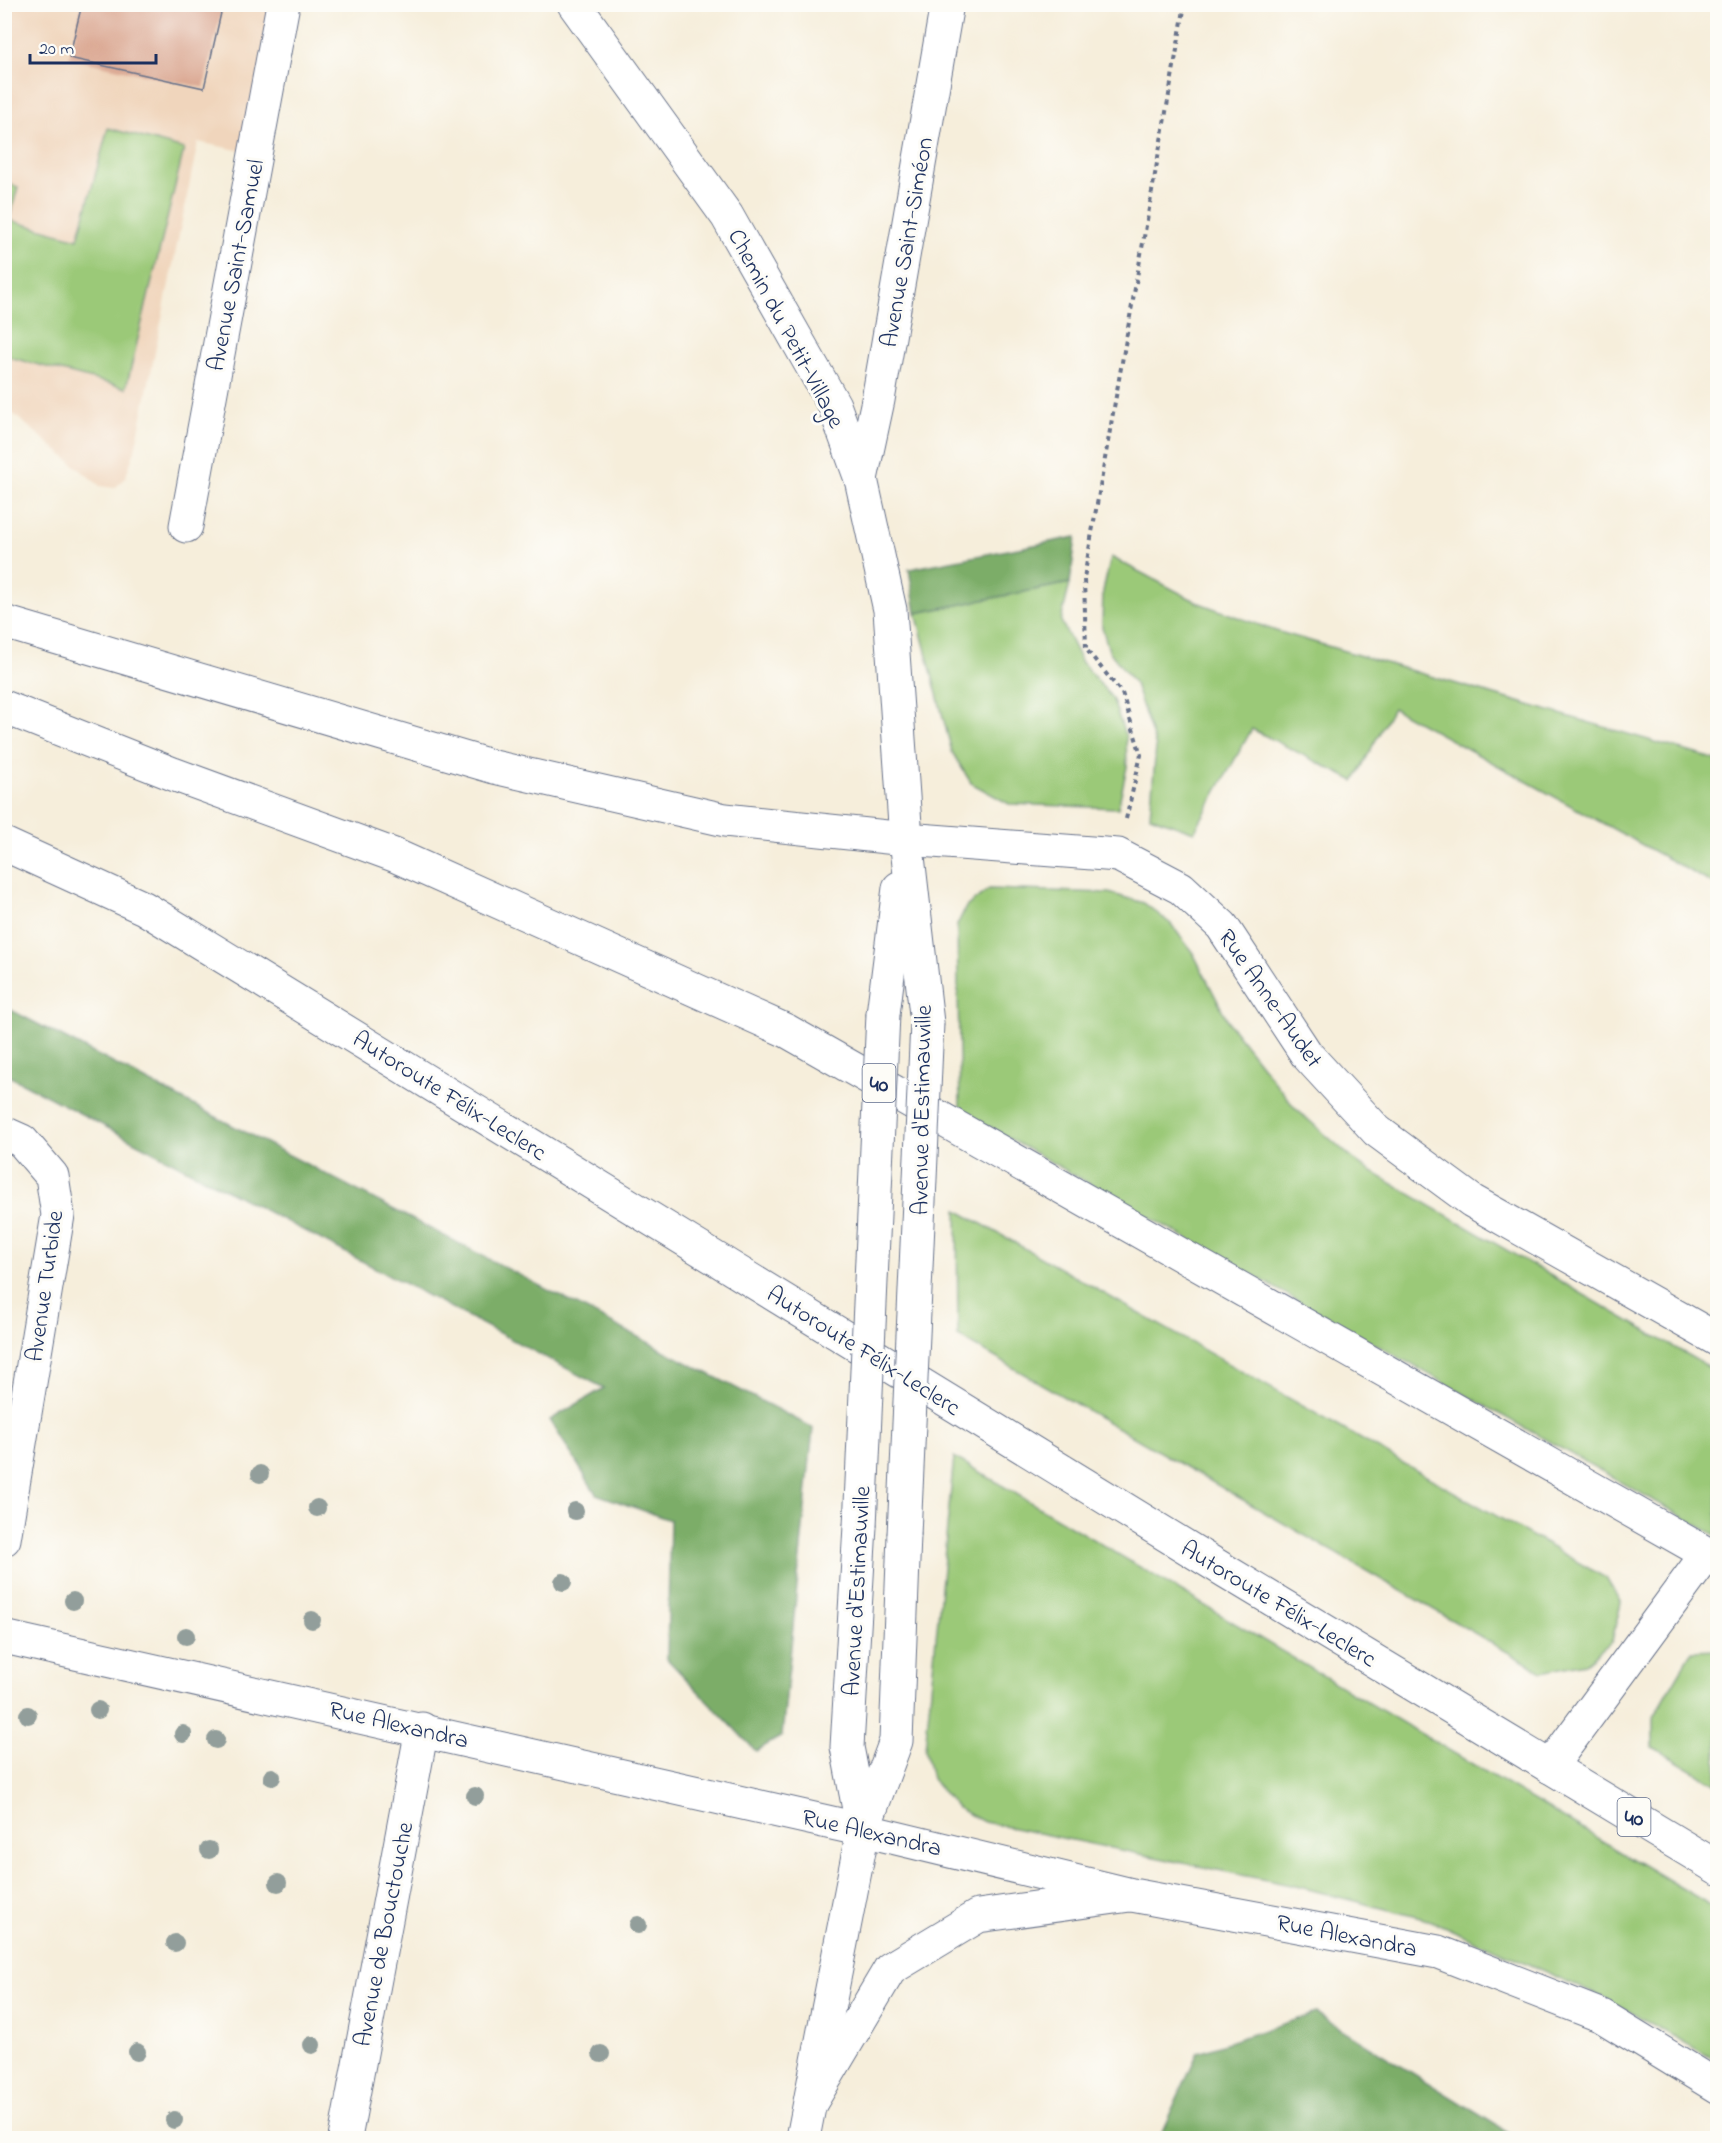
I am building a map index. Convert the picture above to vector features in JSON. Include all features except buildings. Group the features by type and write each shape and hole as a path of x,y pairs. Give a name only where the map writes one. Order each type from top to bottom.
{"main road":[{"name":"Avenue Saint-Samuel","path":"186,526 283,4"},
{"name":"Chemin du Petit-Village","path":"574,4 727,216 834,405 861,479 890,610 906,839"},
{"name":"Avenue Saint-Siméon","path":"861,479 878,400 947,4"},
{"name":"Rue Anne-Audet","path":"4,622 494,767 725,820 906,839 1118,855 1181,888 1222,926 1307,1055 1377,1131 1472,1201 1718,1340"},
{"name":"40","path":"4,707 173,774 394,855 788,1031 1712,1557"},
{"name":"Avenue d'Estimauville","path":"863,1830 847,1747 860,1526 883,1014 906,839"},
{"name":"Avenue d'Estimauville","path":"803,2139 863,1830 896,1741 927,1023 906,839"},
{"name":"Autoroute Félix-Leclerc","path":"4,844 144,908 1217,1566 1718,1868"},
{"name":"Avenue Turbide","path":"4,1133 21,1141 52,1176 58,1215 4,1539"},
{"path":"1550,1767 1712,1557"},
{"name":"Rue Alexandra","path":"4,1637 422,1729 1132,1894 1438,1952 1602,2016 1718,2087"},
{"name":"Avenue de Bouctouche","path":"345,2139 422,1729"},
{"path":"809,2106 890,1969 978,1916 1132,1894"}],"path":[{"path":"1118,855 1141,755 1122,693 1086,649 1084,579 1185,4"}],"shaded area":[{"path":"5,5 283,5 257,154 198,142 135,450 125,478 115,488 100,486 5,407"}],"green space":[{"path":"108,128 184,149 126,388 5,356 5,183 18,187 9,220 78,239"},
{"path":"1076,537 1070,583 916,613 909,569"},
{"path":"1111,557 1199,603 1276,631 1717,760 1717,886 1393,708 1354,781 1252,729 1194,832 1150,816 1156,747 1135,684 1109,651 1102,627 1103,591"},
{"path":"1070,583 1061,621 1081,661 1112,698 1126,737 1127,767 1118,808 1009,804 971,783 952,752 916,613"},
{"path":"989,889 1109,893 1144,903 1171,924 1193,953 1230,1025 1295,1108 1360,1165 1717,1372 1717,1536 960,1111 957,925 966,907"},
{"path":"5,1007 813,1428 782,1736 756,1751 667,1659 670,1520 596,1494 550,1420 604,1388 5,1074"},
{"path":"957,1210 1606,1578 1621,1603 1612,1641 1585,1663 1542,1672 958,1336"},
{"path":"954,1457 1717,1909 1717,2061 1613,2002 1432,1921 1300,1887 984,1822 957,1808 932,1779 925,1749"},
{"path":"1718,1650 1717,1785 1653,1747 1653,1718 1692,1651"},
{"path":"1316,2013 1517,2138 1159,2138 1198,2052"}]}
